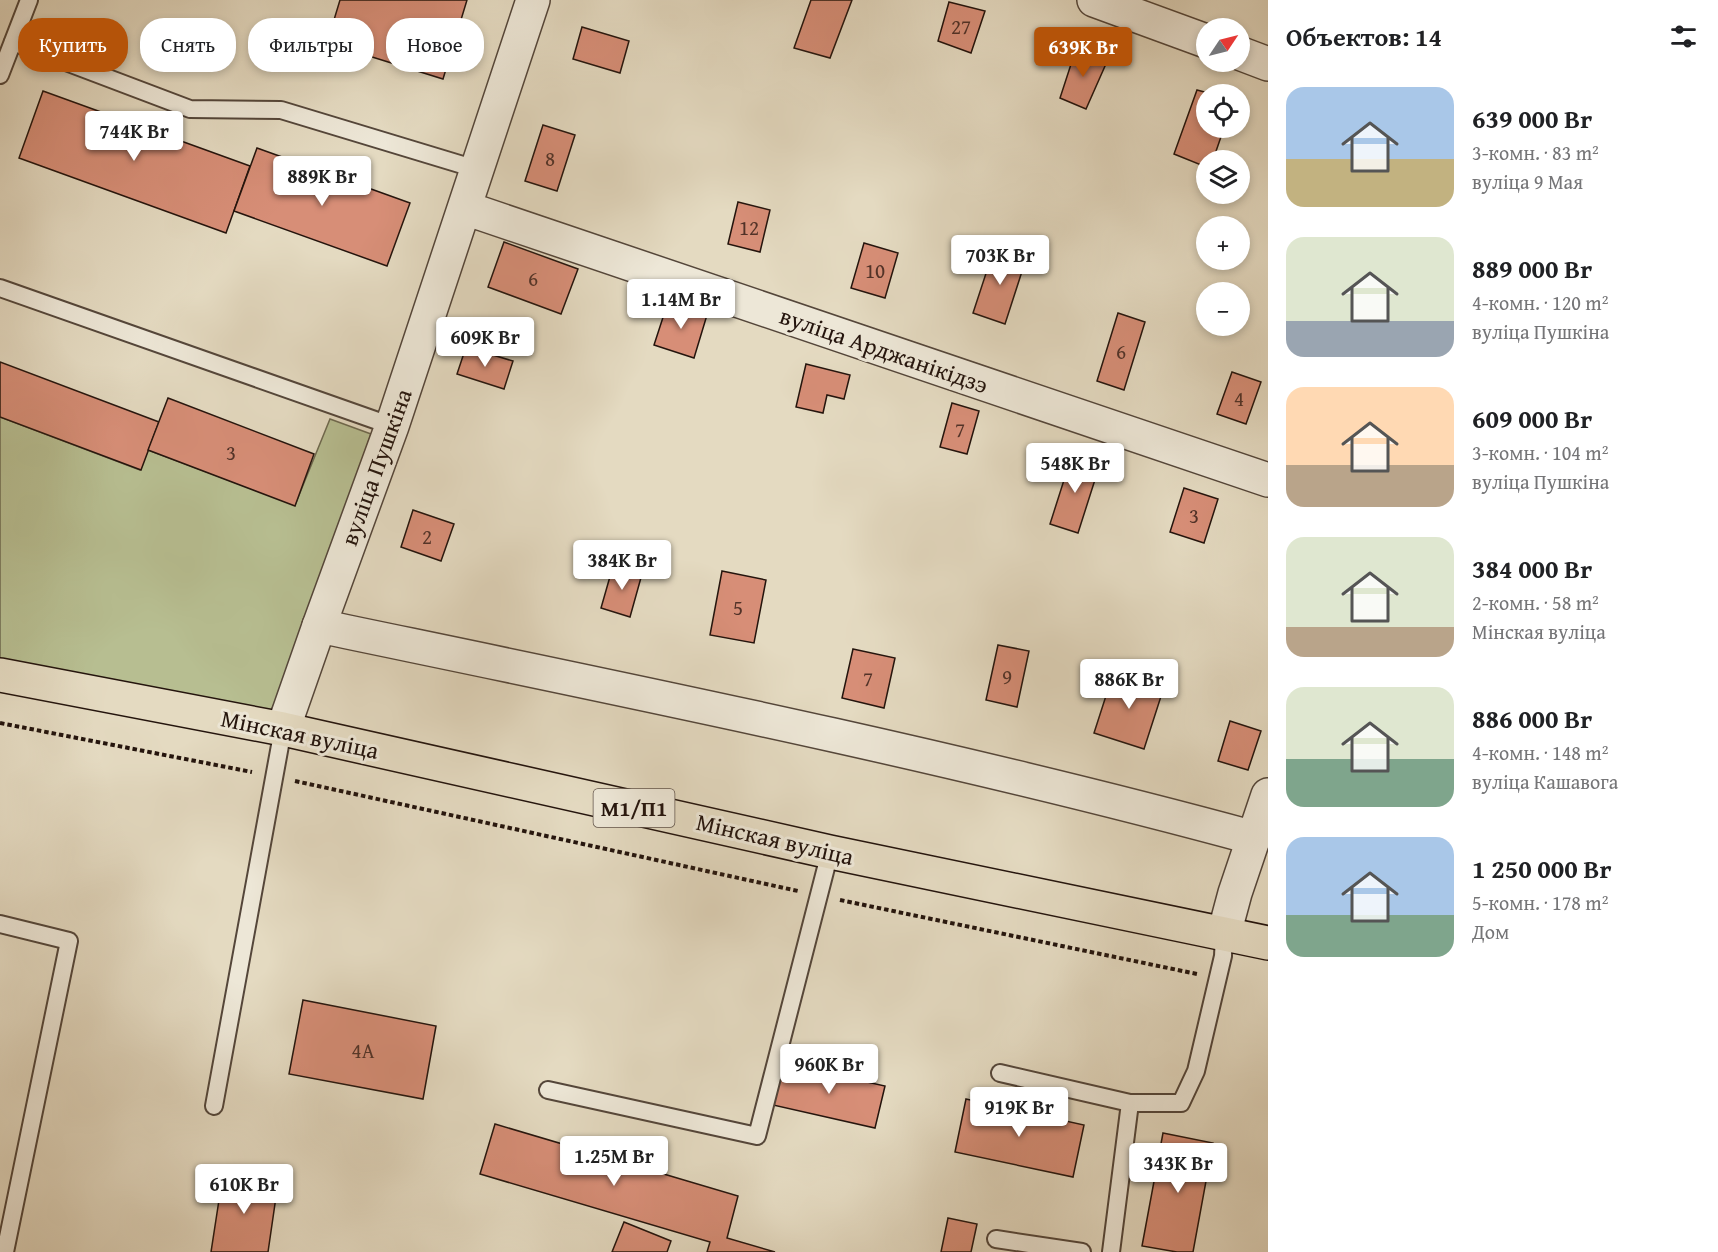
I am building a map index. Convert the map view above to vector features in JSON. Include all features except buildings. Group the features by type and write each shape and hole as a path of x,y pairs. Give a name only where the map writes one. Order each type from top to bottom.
{"main road":[{"name":"Мінская вуліца","path":"0,675 283,729 830,852 1223,945 1268,943"}],"street":[{"name":"вуліца Пушкіна","path":"283,729 392,426 533,0"},
{"path":"1094,0 1196,37"},
{"path":"1250,57 1268,64"},
{"name":"вуліца Арджанікідзэ","path":"465,208 1268,480"},
{"path":"319,626 794,725 1140,807 1254,838"},
{"path":"1223,945 1268,795"}],"lane":[{"path":"0,75 30,0"},
{"path":"13,42 190,109 280,110 476,169"},
{"path":"0,288 392,426"},
{"path":"214,1106 283,729"},
{"path":"548,1090 757,1136 830,852"},
{"path":"0,924 69,941 5,1252"},
{"path":"1000,1074 1130,1103 1181,1102 1196,1071 1223,945"},
{"path":"1111,1252 1130,1103"},
{"path":"996,1239 1082,1252"}],"path":[{"path":"0,723 276,777 818,895 1201,974 1223,945"}],"green space":[{"path":"0,417 140,470 148,450 295,505 330,419 371,434 287,679 271,710 0,662"}]}
